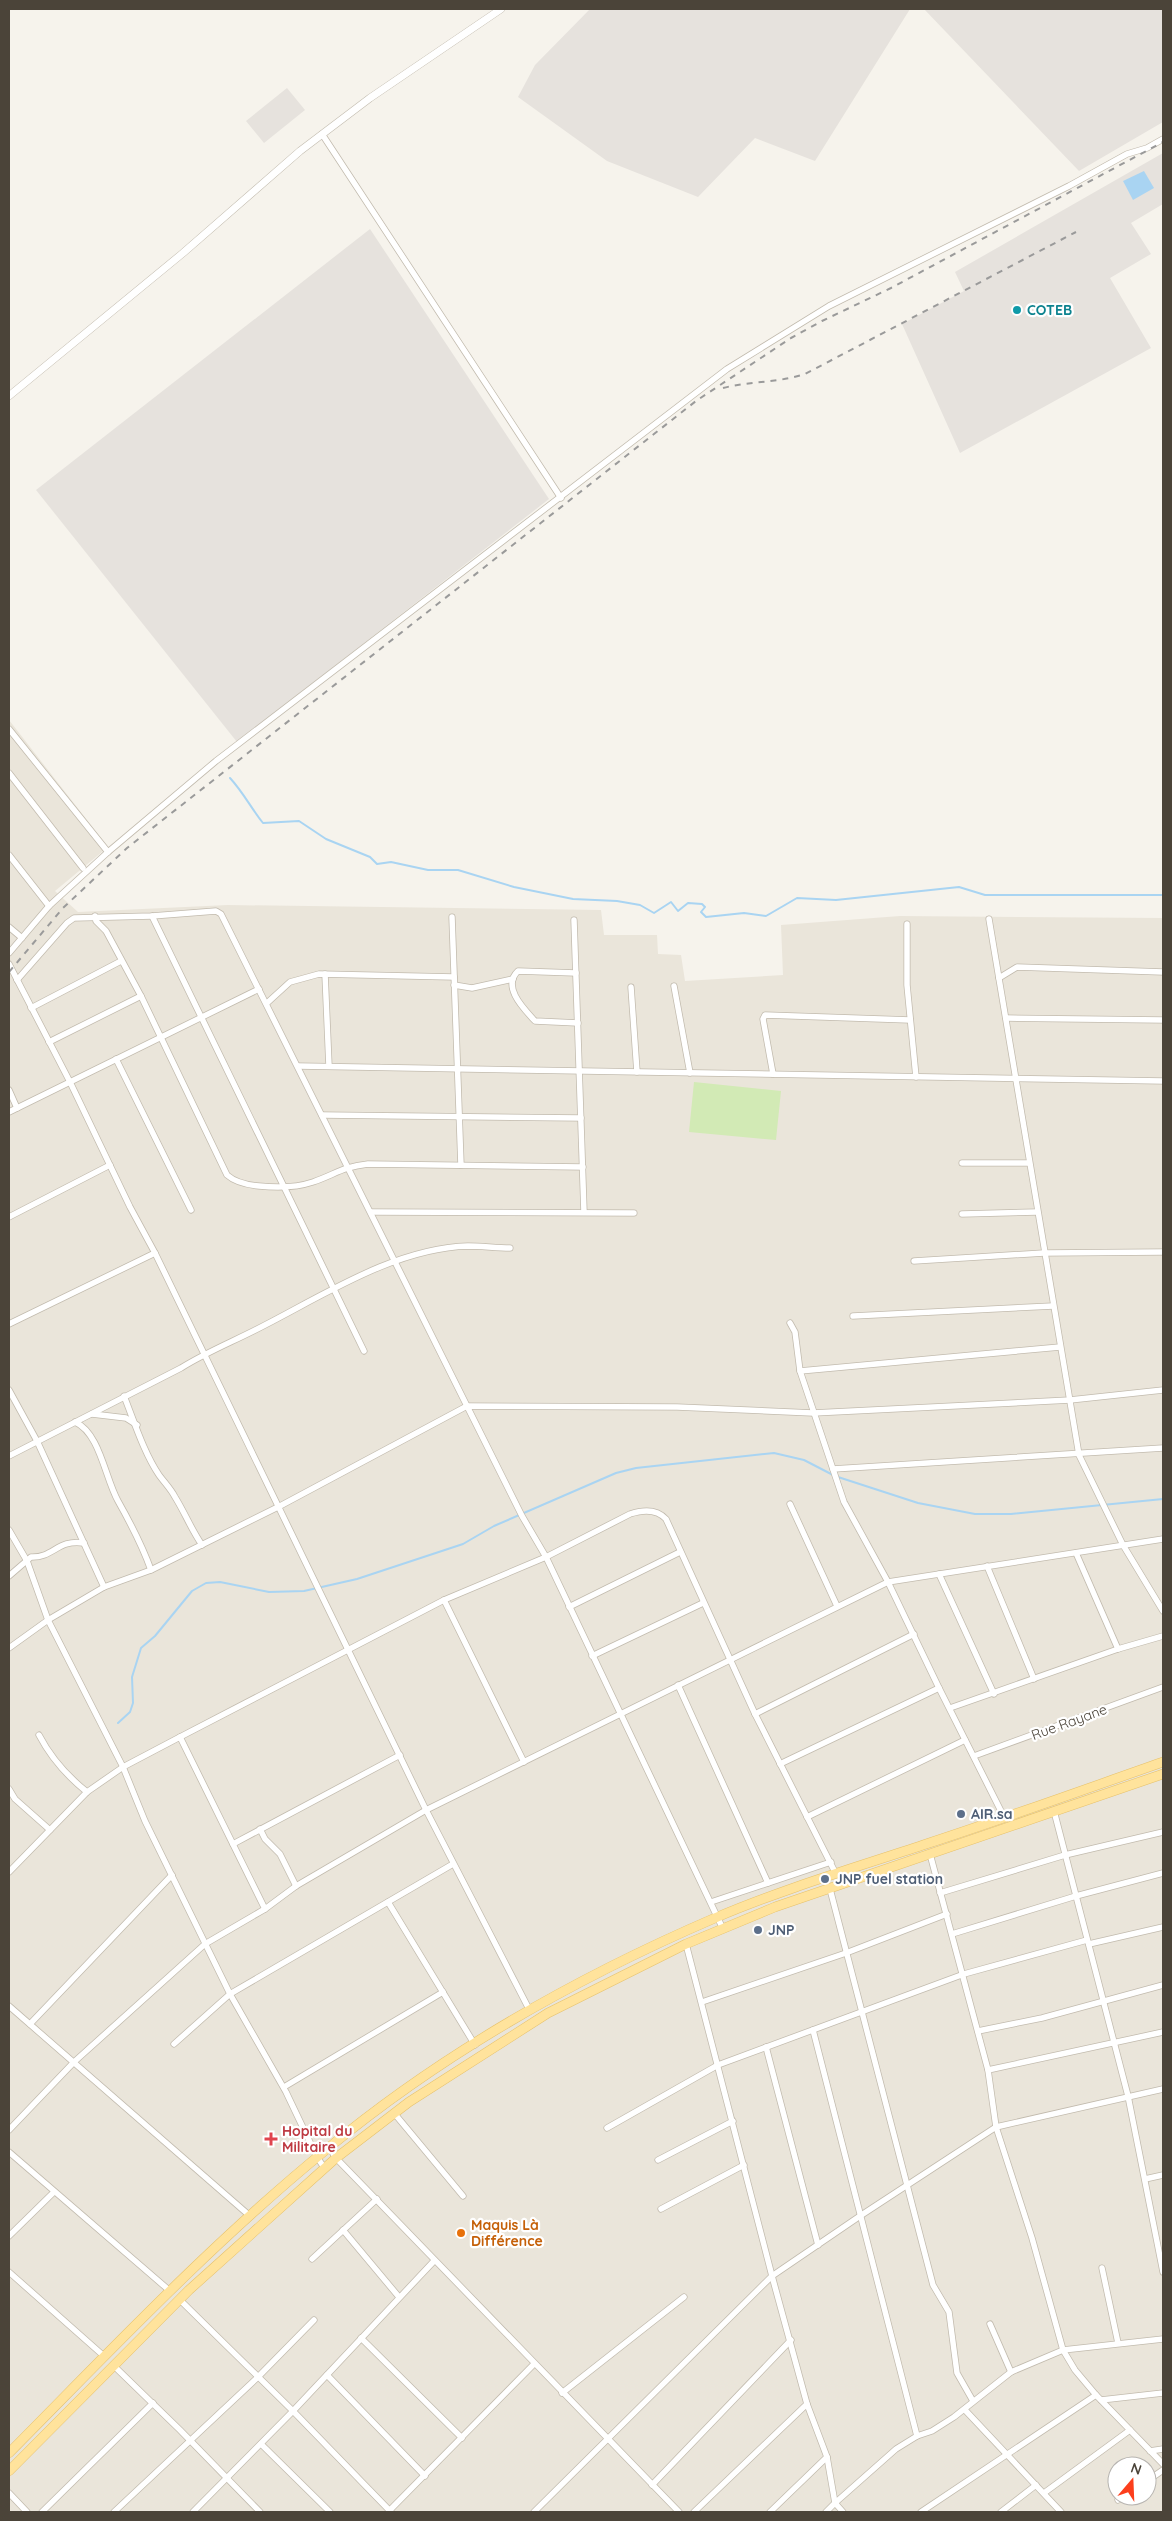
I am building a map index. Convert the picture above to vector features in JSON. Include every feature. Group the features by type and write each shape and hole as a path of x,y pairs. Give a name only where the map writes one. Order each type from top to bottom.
{"main road":[{"path":"9,2453 170,2291 250,2216 317,2157 387,2103 530,2011 623,1962 718,1916 1163,1762"},
{"path":"9,2471 179,2300 286,2201 336,2158 394,2113 463,2065 548,2013 686,1944 723,1929 830,1889 1163,1774"}],"street":[{"path":"9,396 183,253 322,134 370,98 501,9"},
{"path":"322,134 561,498"},
{"path":"9,953 49,906 108,852 216,761 727,369 828,306 1069,186 1127,154 1147,148 1163,139"},
{"path":"9,729 108,852"},
{"path":"9,773 83,868"},
{"path":"9,855 49,906"},
{"path":"16,980 66,923 74,918 219,912 267,1004 522,1516 546,1557 619,1714 723,1929"},
{"path":"95,916 96,920 106,931 120,961 141,996 227,1175 233,1180 251,1185 284,1188 313,1182 348,1166 583,1167"},
{"path":"152,916 364,1351"},
{"path":"452,918 461,1166"},
{"path":"990,919 1037,1212 1079,1455 1123,1545 1163,1612"},
{"path":"574,920 584,1212"},
{"path":"907,924 907,985 916,1077"},
{"path":"9,927 22,938"},
{"path":"32,1008 120,961"},
{"path":"9,964 70,1082 280,1506 426,1810 530,2011"},
{"path":"999,978 1017,967 1163,972"},
{"path":"576,973 518,971 513,979 514,994 535,1021 578,1023"},
{"path":"267,1004 290,982 300,977 325,974 454,977"},
{"path":"325,974 329,1066"},
{"path":"454,984 472,988 513,979"},
{"path":"674,986 690,1073"},
{"path":"631,987 637,1072"},
{"path":"9,1112 259,989"},
{"path":"49,1042 141,996"},
{"path":"773,1074 764,1019 765,1015 910,1020"},
{"path":"1006,1018 1163,1020"},
{"path":"116,1059 191,1210"},
{"path":"298,1066 1163,1081"},
{"path":"9,1090 17,1108"},
{"path":"322,1115 581,1118"},
{"path":"962,1163 1029,1163"},
{"path":"9,1217 110,1166"},
{"path":"371,1212 634,1213"},
{"path":"962,1214 1037,1212"},
{"path":"9,1456 204,1353 248,1334 333,1288 381,1266 396,1263 419,1254 468,1246 510,1248"},
{"path":"914,1261 1044,1253 1163,1252"},
{"path":"9,1324 155,1253"},
{"path":"853,1316 1053,1306"},
{"path":"790,1323 795,1332 800,1371 844,1502 888,1582 938,1688 950,1708 964,1740 1004,1817"},
{"path":"800,1371 1060,1347"},
{"path":"9,1390 37,1441 104,1587"},
{"path":"9,1648 48,1620 104,1587 151,1570 280,1506 468,1406 677,1407 813,1413 1070,1400 1163,1390"},
{"path":"124,1396 137,1425 140,1440 158,1474 176,1497 180,1510 202,1544"},
{"path":"91,1414 126,1418 137,1425"},
{"path":"75,1422 83,1425 90,1435 117,1500 141,1541 151,1570"},
{"path":"833,1469 1079,1455 1163,1448"},
{"path":"790,1504 837,1606"},
{"path":"10,1870 87,1792 122,1767 444,1600 546,1557 630,1514 648,1510 659,1513 666,1518 755,1714 836,1874"},
{"path":"9,1530 27,1561 48,1620 122,1767 205,1944 230,1994 284,2087 317,2157 325,2168"},
{"path":"9,2130 74,2062 205,1944 265,1909 296,1886 426,1810 888,1582 1163,1539"},
{"path":"9,1576 31,1557 39,1557 64,1543 84,1543"},
{"path":"569,1607 680,1552"},
{"path":"1076,1553 1118,1649"},
{"path":"987,1566 1034,1679"},
{"path":"939,1574 994,1694"},
{"path":"444,1600 524,1762"},
{"path":"592,1656 703,1603"},
{"path":"755,1714 914,1634"},
{"path":"950,1708 1118,1649 1163,1636"},
{"path":"678,1685 768,1883"},
{"name":"Rue Rayane","path":"974,1756 1163,1687"},
{"path":"780,1764 938,1688"},
{"path":"39,1735 46,1748 68,1777 87,1792"},
{"path":"180,1737 265,1909"},
{"path":"807,1817 964,1740"},
{"path":"233,1844 400,1755"},
{"path":"9,1789 15,1799 50,1830"},
{"path":"1054,1811 1128,2096 1163,2272"},
{"path":"260,1829 265,1839 280,1854 296,1886"},
{"path":"940,1893 1065,1855 1163,1832"},
{"path":"930,1854 964,1974 988,2070 996,2127 1029,2230 1062,2350 1096,2395 1163,2464"},
{"path":"711,1902 831,1862"},
{"path":"174,2044 230,1994 453,1864"},
{"path":"952,1934 1076,1896 1163,1873"},
{"path":"30,2024 172,1875"},
{"path":"830,1889 933,2285 949,2312 957,2373 973,2401"},
{"path":"388,1902 475,2045"},
{"path":"702,2002 846,1953 947,1914"},
{"path":"607,2128 718,2065 964,1974 1088,1942 1163,1927"},
{"path":"686,1944 807,2404 827,2457 835,2503 843,2512"},
{"path":"978,2032 1163,1985"},
{"path":"284,2087 443,1992"},
{"path":"9,2006 250,2216"},
{"path":"813,2030 917,2436"},
{"path":"988,2070 1163,2032"},
{"path":"766,2047 818,2244"},
{"path":"534,2512 772,2276 818,2244 996,2127 1163,2089"},
{"path":"394,2113 463,2196"},
{"path":"658,2160 733,2122"},
{"path":"329,2147 336,2158 678,2512"},
{"path":"9,2152 170,2291"},
{"path":"661,2209 744,2165"},
{"path":"1145,2178 1163,2175"},
{"path":"9,2236 54,2192"},
{"path":"312,2260 377,2200"},
{"path":"343,2230 399,2297"},
{"path":"193,2512 293,2411 434,2260"},
{"path":"1102,2268 1118,2343"},
{"path":"9,2272 105,2356"},
{"path":"562,2393 684,2296"},
{"path":"179,2300 293,2411 390,2512 534,2364"},
{"path":"114,2512 257,2378 314,2320"},
{"path":"990,2324 1011,2372"},
{"path":"361,2338 462,2438"},
{"path":"826,2512 896,2449 917,2436 932,2431 965,2410 973,2401 1011,2372 1062,2350 1163,2339"},
{"path":"652,2485 791,2340"},
{"path":"114,2366 260,2512"},
{"path":"327,2375 425,2476"},
{"path":"1101,2400 1163,2393"},
{"path":"921,2512 1096,2395"},
{"path":"42,2512 153,2403"},
{"path":"694,2512 807,2404"},
{"path":"965,2410 1061,2512"},
{"path":"1044,2493 1130,2430"},
{"path":"261,2444 330,2512"},
{"path":"1150,2451 1163,2449"},
{"path":"770,2512 827,2457"},
{"path":"1000,2512 1036,2485"},
{"path":"9,2493 27,2512"}],"shaded area":[{"path":"590,9 910,9 815,161 755,138 698,197 607,161 518,97 535,65"},
{"path":"924,9 1163,9 1163,122 1079,171"},
{"path":"287,88 305,110 264,143 246,121"},
{"path":"1163,153 1163,204 1131,223 1151,254 1110,278 1151,348 960,453 902,324 964,291 955,272"},
{"path":"370,229 549,499 237,742 36,490"},
{"path":"9,720 108,847 55,891 78,912 228,905 601,910 604,935 657,935 658,954 681,955 685,981 783,975 781,925 900,916 1163,918 1163,2512 9,2512"}],"green space":[{"path":"694,1082 781,1091 776,1140 689,1132"}],"water":[{"path":"1144,171 1154,188 1133,200 1123,181"}],"waterway":[{"path":"230,778 263,823 299,821 326,839 370,857 377,864 391,862 428,870 458,870 514,887 573,899 617,901 640,905 654,913 671,902 678,911 688,903 702,904 705,907 701,912 706,917 744,913 766,916 797,898 836,900 959,887 985,895 1163,895"},
{"path":"118,1723 130,1712 133,1703 132,1677 141,1648 155,1636 192,1591 206,1583 220,1582 269,1592 304,1591 357,1579 463,1544 494,1526 616,1473 636,1468 774,1453 804,1460 833,1475"},
{"path":"838,1477 918,1503 975,1514 1011,1514 1163,1499"}],"railway":[{"path":"9,972 63,908 127,848 696,401 791,338 891,288 1163,142"},
{"path":"723,388 785,379 805,374 1076,232"}],"place":[{"name":"COTEB","path":"1017,310"},
{"name":"AIR.sa","path":"961,1814"},
{"name":"JNP fuel station","path":"825,1879"},
{"name":"JNP","path":"758,1930"},
{"name":"Hopital du Militaire","path":"271,2139"},
{"name":"Maquis Là Différence","path":"461,2233"}]}
